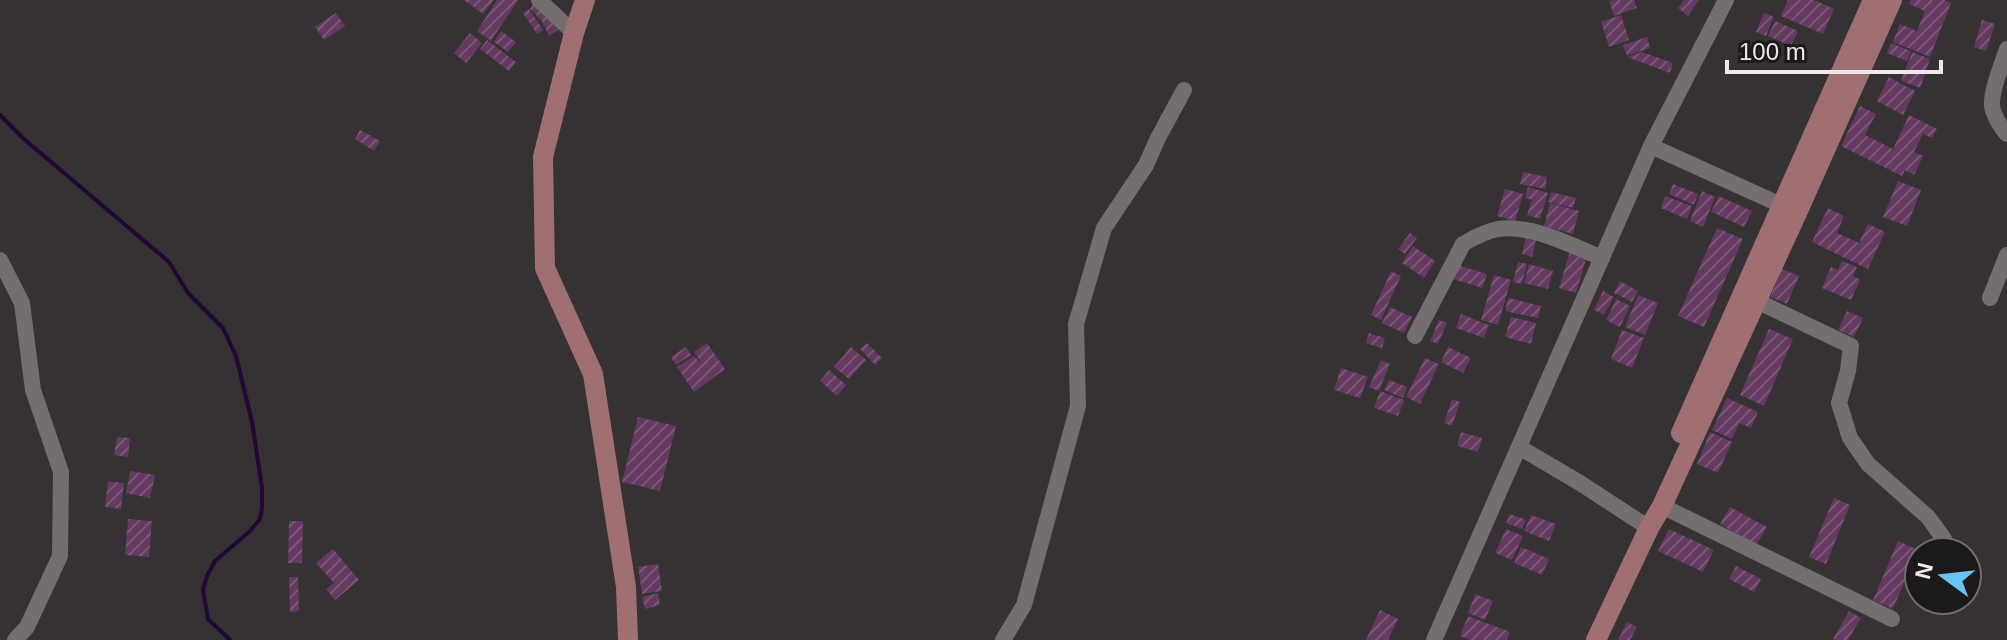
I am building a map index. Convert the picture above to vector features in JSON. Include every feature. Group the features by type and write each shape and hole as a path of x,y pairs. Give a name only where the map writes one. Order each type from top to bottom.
{"main road":[{"path":"585,0 543,157 545,268 593,374 626,587 628,640"},
{"path":"1596,640 1757,301 1873,0"},
{"path":"1649,528 1657,489 1892,0"}],"street":[{"path":"539,0 574,33"},
{"path":"1434,640 1651,146 1726,0"},
{"path":"2007,49 1997,75 1992,107 2007,134"},
{"path":"1003,640 1024,605 1078,406 1076,324 1104,228 1146,165 1184,90"},
{"path":"1651,146 1790,209"},
{"path":"1415,336 1463,244 1473,238 1498,229 1520,229 1548,236 1602,258"},
{"path":"1990,298 2007,255"},
{"path":"0,260 22,303 33,390 61,472 60,556 27,627 15,640"},
{"path":"1757,301 1851,346 1839,403 1850,438 1868,464 1928,517 1942,536"},
{"path":"1519,447 1649,528"},
{"path":"1662,506 1892,619"}],"building":[{"path":"464,0 494,0 483,14"},
{"path":"497,0 518,0 491,41 477,31"},
{"path":"1634,0 1637,8 1614,16 1609,1"},
{"path":"1684,0 1699,0 1688,16 1678,8"},
{"path":"1788,0 1814,0 1834,9 1823,34 1781,16"},
{"path":"1911,0 1944,0 1951,3 1930,57 1893,42 1900,24 1917,31 1925,11 1909,4"},
{"path":"534,2 558,30 549,36 542,21 530,9"},
{"path":"529,9 543,30 537,34 523,13"},
{"path":"336,13 345,26 324,40 315,27"},
{"path":"1764,13 1774,17 1766,36 1756,32"},
{"path":"1621,15 1629,40 1609,47 1601,22"},
{"path":"1982,20 1995,24 1986,51 1974,47"},
{"path":"1775,21 1798,31 1791,46 1768,36"},
{"path":"501,31 516,42 508,52 494,42"},
{"path":"470,33 482,43 466,63 454,53"},
{"path":"1647,37 1650,48 1627,56 1623,45"},
{"path":"487,40 516,62 509,71 480,49"},
{"path":"1891,43 1911,51 1907,61 1887,53"},
{"path":"1642,52 1673,63 1670,73 1627,57"},
{"path":"1912,52 1930,59 1920,88 1901,81"},
{"path":"1889,77 1915,91 1903,115 1877,101"},
{"path":"1860,106 1876,114 1865,135 1893,149 1909,115 1937,129 1932,138 1923,134 1914,152 1923,156 1914,175 1905,170 1902,176 1841,146"},
{"path":"360,130 380,141 374,151 355,139"},
{"path":"1523,172 1547,177 1545,189 1520,184"},
{"path":"1898,181 1921,190 1907,226 1883,217"},
{"path":"1673,184 1698,194 1694,205 1669,194"},
{"path":"1528,187 1548,193 1540,219 1527,215 1532,200 1525,198"},
{"path":"1505,189 1523,194 1515,221 1497,216"},
{"path":"1702,191 1715,197 1703,227 1690,221"},
{"path":"1551,192 1576,198 1573,208 1548,202"},
{"path":"1665,196 1692,206 1687,219 1661,208"},
{"path":"1719,196 1752,211 1744,227 1711,212"},
{"path":"1550,203 1579,211 1573,234 1544,226"},
{"path":"1828,208 1844,216 1837,233 1859,243 1868,224 1885,232 1868,269 1812,242"},
{"path":"1717,228 1743,239 1704,327 1678,316"},
{"path":"1410,233 1417,238 1405,254 1398,249"},
{"path":"1526,237 1536,240 1532,257 1522,254"},
{"path":"1413,246 1435,261 1424,278 1402,263"},
{"path":"1570,251 1587,256 1576,293 1559,288"},
{"path":"1842,261 1857,267 1853,276 1860,280 1851,300 1822,288 1831,267 1838,270"},
{"path":"1518,262 1527,264 1522,284 1513,282"},
{"path":"1454,264 1487,274 1482,288 1450,278"},
{"path":"1529,264 1553,271 1548,289 1524,283"},
{"path":"1782,269 1799,276 1787,304 1770,297"},
{"path":"1391,271 1401,276 1381,320 1371,315"},
{"path":"1494,275 1511,280 1498,325 1481,320"},
{"path":"1620,281 1638,291 1632,302 1614,293"},
{"path":"1603,291 1614,297 1604,315 1594,310"},
{"path":"1638,295 1658,303 1645,335 1625,327"},
{"path":"1508,298 1541,306 1538,318 1505,311"},
{"path":"1616,299 1630,306 1620,327 1606,320"},
{"path":"1390,307 1412,317 1404,333 1382,323"},
{"path":"1847,311 1863,318 1854,337 1838,330"},
{"path":"1461,314 1489,325 1484,338 1456,328"},
{"path":"1511,317 1536,323 1531,344 1505,337"},
{"path":"1439,320 1447,323 1438,344 1430,341"},
{"path":"1769,329 1793,339 1764,406 1740,395"},
{"path":"1622,330 1644,338 1632,368 1611,359"},
{"path":"1369,333 1385,338 1382,348 1366,343"},
{"path":"707,343 725,369 694,392 677,367 694,356 702,364 694,352"},
{"path":"867,343 882,358 875,365 860,349"},
{"path":"686,347 691,355 676,365 671,357"},
{"path":"851,347 866,360 849,379 834,367"},
{"path":"1448,347 1471,358 1463,373 1441,362"},
{"path":"1425,358 1439,364 1420,404 1406,397"},
{"path":"1381,360 1390,364 1379,391 1369,387"},
{"path":"1341,368 1368,377 1360,398 1334,390"},
{"path":"829,370 846,385 837,396 820,381"},
{"path":"1389,380 1407,387 1403,398 1384,390"},
{"path":"1380,391 1404,400 1398,416 1374,408"},
{"path":"1727,398 1758,412 1751,428 1739,423 1732,439 1712,430"},
{"path":"1452,399 1460,402 1452,426 1444,423"},
{"path":"638,417 676,426 660,491 622,482"},
{"path":"1461,432 1482,438 1478,452 1457,446"},
{"path":"1710,432 1732,442 1718,473 1697,464"},
{"path":"117,437 130,438 128,457 114,455"},
{"path":"130,471 155,475 150,498 126,493"},
{"path":"108,481 124,483 121,509 105,507"},
{"path":"1834,498 1850,505 1826,564 1809,557"},
{"path":"1730,507 1767,527 1756,545 1720,524"},
{"path":"1510,514 1526,520 1522,529 1506,523"},
{"path":"1531,515 1556,524 1549,541 1524,531"},
{"path":"128,519 152,521 149,557 125,555"},
{"path":"289,521 303,521 302,563 288,563"},
{"path":"1506,529 1523,536 1512,560 1495,553"},
{"path":"1669,529 1714,550 1703,572 1658,551"},
{"path":"1898,541 1903,543 1903,585 1893,609 1873,600"},
{"path":"1521,547 1549,559 1542,575 1514,563"},
{"path":"333,549 359,580 335,600 326,589 334,583 316,563"},
{"path":"658,564 662,591 642,594 638,567"},
{"path":"1736,566 1761,579 1754,592 1729,579"},
{"path":"289,577 298,577 299,611 290,612"},
{"path":"658,593 660,605 645,609 642,597"},
{"path":"1475,594 1493,601 1485,620 1468,613"},
{"path":"1380,610 1398,619 1388,640 1366,640"},
{"path":"1849,611 1861,618 1848,640 1833,639"},
{"path":"1468,616 1510,632 1507,640 1470,640 1460,636"},
{"path":"1627,622 1637,627 1630,640 1618,640"}],"waterway":[{"path":"0,115 169,262 188,293 223,328 236,356 252,422 262,508 260,519 249,532 215,561 203,590 208,619 230,640"}]}
